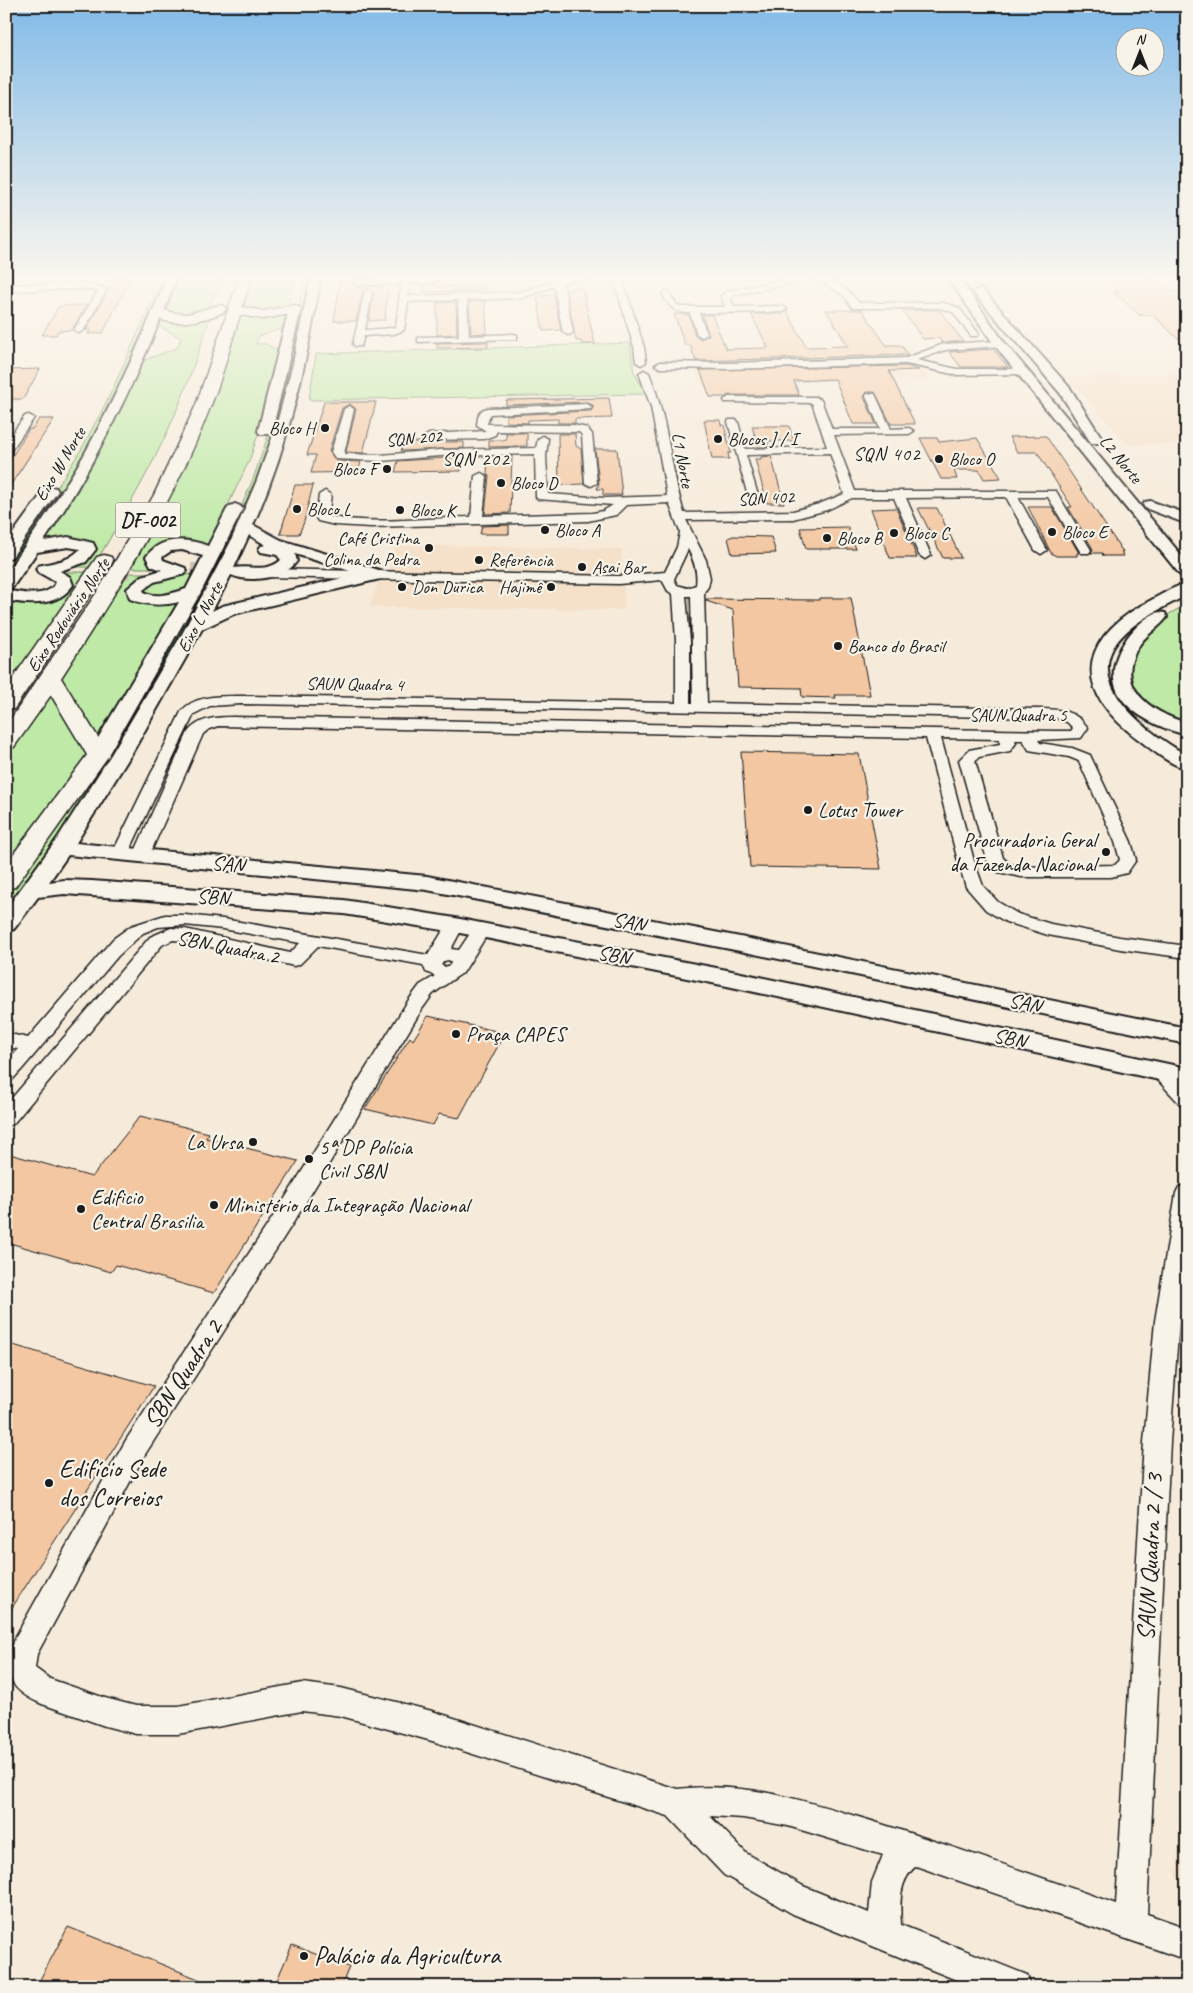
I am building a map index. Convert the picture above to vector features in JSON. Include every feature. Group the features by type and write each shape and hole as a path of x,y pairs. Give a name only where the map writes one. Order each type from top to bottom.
{"highway":[{"name":"Eixo Rodoviário Norte","path":"154,474 203,368"},
{"name":"Eixo Rodoviário Norte","path":"6,742 51,678 109,589 167,487 204,405 213,368"},
{"name":"Eixo Rodoviário Norte","path":"6,704 91,582 111,549"},
{"name":"Eixo Rodoviário Norte","path":"51,678 98,755"},
{"path":"10,875 98,755"}],"main road":[{"path":"117,372 119,368"},
{"name":"Eixo W Norte","path":"6,585 32,548 90,455 132,368"},
{"path":"260,448 281,368"},
{"name":"Eixo L Norte","path":"6,924 33,892 64,848 128,745 197,624 214,590 234,565 245,527 276,450 299,368"},
{"name":"L2 Norte","path":"1021,368 1186,577"},
{"path":"1024,372 1046,370"},
{"name":"L2 Norte","path":"1046,370 1065,391 1088,429 1106,451"},
{"path":"1039,391 1065,391"},
{"name":"Eixo W Norte","path":"7,553 58,480"},
{"name":"Eixo L Norte","path":"98,755 193,592 242,491"},
{"name":"L2 Norte","path":"1168,526 1147,501 1187,519"},
{"path":"6,532 28,524"},
{"path":"245,527 275,542 378,575"},
{"path":"32,548 68,542 87,546 88,549 85,554 78,560 44,570"},
{"path":"185,571 156,563 154,556 166,547 193,545 213,554"},
{"path":"234,565 261,549 281,551 288,555 290,558 287,564 265,573"},
{"path":"214,590 242,598 267,595 274,592 278,586 273,578 265,573 234,565"},
{"path":"27,569 90,570"},
{"path":"6,596 36,598 50,596 58,592 65,585 64,580 44,570"},
{"path":"130,571 185,571"},
{"path":"185,571 142,582 135,589 136,596 147,600 161,601 193,592"},
{"path":"197,624 228,610 378,575"},
{"path":"1186,577 1116,633 1104,649 1099,664 1101,681 1111,702 1126,720 1148,738 1187,763"},
{"path":"1187,600 1155,620 1139,634 1128,647 1123,658 1121,672 1123,686 1139,707 1165,722 1187,729"},
{"path":"6,698 20,686"},
{"name":"SAN","path":"64,848 427,883 740,944 1187,1036"},
{"path":"344,907 342,895 358,876"},
{"name":"SBN","path":"33,892 64,887 92,888 344,907 455,925 727,978 1187,1077"},
{"path":"727,978 739,961 740,944"},
{"path":"1068,1051 1064,1042 1068,1026 1084,1015"}],"street":[{"name":"L1 Norte","path":"642,368 653,392 678,512 683,547 673,581"},
{"name":"L1 Norte","path":"653,392 660,368"},
{"path":"934,368 957,372 1024,372"},
{"path":"798,390 808,391 812,400"},
{"path":"871,396 887,432"},
{"path":"729,400 816,400 850,494"},
{"path":"492,428 482,426 482,416 487,411 587,408"},
{"name":"SQN 202","path":"348,409 336,452 340,457 381,458 439,453 541,451"},
{"path":"8,444 29,418"},
{"name":"SQN 402","path":"733,422 754,502"},
{"name":"SQN 202","path":"429,437 484,436 491,433 492,428 574,428 586,431 591,483"},
{"path":"544,428 541,451 542,497 604,502 647,500 678,512 708,517"},
{"path":"827,432 909,432"},
{"path":"740,452 833,450"},
{"path":"476,519 481,476"},
{"path":"1010,493 1040,550"},
{"name":"SQN 402","path":"647,500 678,512 708,517 793,515 823,507 850,494 1052,493 1085,550"},
{"path":"898,494 924,555"},
{"path":"325,495 322,518 335,521 432,522 476,519 593,517 612,513 619,508 622,502"},
{"path":"593,517 604,502"},
{"name":"L1 Norte","path":"678,512 700,557 693,571"},
{"path":"673,581 693,571 704,580 702,587 697,591"},
{"path":"265,573 673,581 697,591"},
{"path":"673,581 683,641 683,708"},
{"path":"697,591 700,709"},
{"path":"232,721 230,712 241,700"},
{"name":"SAUN Quadra 4","path":"130,855 188,712 200,704 211,701 683,708"},
{"path":"557,726 553,717 554,713 561,706"},
{"name":"SAUN Quadra 5","path":"683,708 1060,714 1076,720 1081,728 1080,732 1070,736 684,729"},
{"path":"813,711 817,721 816,731"},
{"path":"894,733 914,719 919,712"},
{"name":"SAUN Quadra 4","path":"130,855 196,732 200,727 214,722 684,729"},
{"path":"932,733 966,862 975,887 992,906 1012,918 1048,929 1187,952"},
{"path":"1006,735 1008,743 1005,748 974,753 967,760 995,860 1004,868 1021,872 1111,872 1121,869 1128,860 1123,842 1085,758 1072,753 1034,747 1028,735"},
{"path":"947,786 974,785"},
{"path":"966,862 995,860"},
{"name":"SBN Quadra 2","path":"9,1067 32,1046 123,940 147,925 164,921 188,920 223,924 315,940 440,968"},
{"name":"SBN Quadra 2","path":"440,968 455,925"},
{"name":"SBN Quadra 2","path":"481,930 440,968 415,1005 287,1214 135,1448 22,1656 21,1667 23,1676 42,1690 105,1712 136,1720 178,1720 302,1696 340,1702 432,1726 678,1804"},
{"name":"SBN Quadra 2","path":"6,1120 151,945 171,934 185,935 294,960 315,940"},
{"path":"78,993 88,1000 105,1000"},
{"path":"6,1040 32,1046"},
{"path":"1162,1072 1187,1099"},
{"name":"SAUN Quadra 2 / 3","path":"1130,1923 1157,1442 1167,1321 1187,1193"},
{"path":"678,1804 704,1801 743,1803 788,1811 912,1849 1187,1944"},
{"path":"678,1804 735,1864 793,1898 1015,1987"},
{"path":"886,1935 887,1885 895,1864 912,1849"}],"shaded area":[{"path":"923,368 933,379 700,385 695,369"},
{"path":"1187,373 1187,443 1128,445 1067,377"},
{"path":"396,545 622,549 621,574 389,571"},
{"path":"379,580 624,582 624,610 370,607"},
{"path":"1187,1698 1187,1881 1176,1877"}],"green space":[{"path":"122,368 128,368 83,458 65,488 6,572 6,562 41,513 82,448"},
{"path":"136,368 193,368 173,419 155,457 136,494 93,567 60,567 88,545 41,545 65,510 70,495"},
{"path":"215,368 276,368 269,400 250,459 208,547 155,550 163,568 130,568"},
{"path":"285,368 291,368 281,415 250,503 204,600 52,855 6,911 6,892 37,851 139,698 190,611 232,529 253,479 278,401"},
{"path":"314,368 633,368 646,394 309,400"},
{"path":"53,572 90,572 6,685 6,596 21,600 68,587"},
{"path":"127,573 158,573 129,593 183,598 72,782 6,864 6,749 95,626"},
{"path":"194,574 187,589 175,595 141,596 143,584 172,576"},
{"path":"1187,604 1187,724 1176,722 1136,698 1124,663 1157,621"}],"building":[{"path":"913,368 919,370 889,371 915,424 891,424 875,392 867,392 864,397 876,424 853,424 835,379 794,381 799,395 729,395 725,397 710,397 700,370"},
{"path":"40,369 23,399 6,399 6,370"},
{"path":"609,398 612,418 575,419 575,423 558,423 558,419 528,420 528,423 506,422 506,415 591,411 594,406 587,402 506,405 506,400"},
{"path":"324,402 376,402 363,453 346,452 356,409 350,404 342,408 329,451 336,461 361,462 358,472 311,473 316,455 307,455"},
{"path":"39,419 54,419 6,492 6,466 29,429 32,429"},
{"name":"Blocos J / I","path":"704,420 720,420 721,425 724,425 731,453 728,453 729,459 712,459"},
{"path":"752,426 789,426 794,441 768,441 769,447 758,447"},
{"path":"506,433 527,433 527,446 489,447 489,440 506,440"},
{"path":"558,434 575,434 576,446 581,449 584,484 559,485"},
{"path":"1046,436 1123,552 1121,552 1123,556 1103,556 1102,553 1091,553 1093,549 1068,507 1072,507 1037,452 1017,452 1009,437"},
{"path":"920,438 937,438 939,442 977,438 1001,478 984,479 979,470 954,470 957,479 941,479"},
{"path":"403,442 464,442 464,448 401,451"},
{"path":"595,449 617,449 622,495 603,495 603,489 597,489 599,483"},
{"name":"Bloco D","path":"512,456 510,513 485,514 489,476 487,474 488,457"},
{"path":"771,456 784,503 767,503 755,459"},
{"path":"462,457 461,471 395,472 398,461"},
{"name":"Bloco L","path":"295,485 313,485 304,522 299,534 280,534"},
{"name":"Bloco E","path":"1028,507 1052,507 1079,553 1077,553 1077,556 1056,556 1051,553"},
{"name":"Bloco C","path":"896,508 917,558 890,558 871,509"},
{"path":"918,508 937,508 961,558 943,558"},
{"path":"509,525 509,534 480,534 482,526"},
{"name":"Bloco B","path":"848,527 856,549 806,549 800,528"},
{"path":"733,536 771,537 776,553 732,554 728,538"},
{"name":"Banco do Brasil","path":"819,598 851,598 870,695 835,695 836,698 802,697 801,688 738,687 733,610 706,601 706,599 819,600"},
{"name":"Lotus Tower","path":"741,752 859,754 881,869 750,867"},
{"path":"428,1016 505,1033 459,1118 439,1114 433,1125 365,1109 410,1037 413,1040"},
{"path":"140,1116 209,1133 206,1138 298,1161 214,1293 116,1265 111,1272 6,1242 6,1153 92,1177"},
{"name":"Edifício Sede dos Correios","path":"6,1343 154,1386 6,1617"},
{"path":"68,1927 216,1986 216,1987 36,1987"},
{"name":"Palácio da Agricultura","path":"292,1945 349,1967 341,1987 274,1987"}],"tunnel":[{"path":"6,569 27,569"},
{"path":"90,570 130,571"},
{"path":"191,571 237,572"}],"place":[{"name":"Bloco H","path":"325,428"},
{"name":"Blocos J / I","path":"718,439"},
{"name":"Bloco O","path":"939,459"},
{"name":"Bloco F","path":"387,469"},
{"name":"Bloco D","path":"501,483"},
{"name":"Bloco L","path":"297,509"},
{"name":"Bloco K","path":"400,510"},
{"name":"Bloco A","path":"545,530"},
{"name":"Bloco E","path":"1052,532"},
{"name":"Bloco C","path":"894,533"},
{"name":"Bloco B","path":"827,538"},
{"name":"Café Cristina Colina da Pedra","path":"429,548"},
{"name":"Referência","path":"479,560"},
{"name":"Asai Bar","path":"582,567"},
{"name":"Don Durica","path":"402,587"},
{"name":"Hajimê","path":"551,587"},
{"name":"Banco do Brasil","path":"838,646"},
{"name":"Lotus Tower","path":"808,810"},
{"name":"Procuradoria Geral da Fazenda Nacional","path":"1106,852"},
{"name":"Praça CAPES","path":"456,1034"},
{"name":"La Ursa","path":"253,1142"},
{"name":"5ª DP Polícia Civil SBN","path":"309,1159"},
{"name":"Ministério da Integração Nacional","path":"214,1205"},
{"name":"Edificio Central Brasilia","path":"81,1209"},
{"name":"Edifício Sede dos Correios","path":"49,1483"},
{"name":"Palácio da Agricultura","path":"304,1956"}],"district":[{"name":"SQN 402","path":"887,454"},
{"name":"SQN 202","path":"476,459"}]}
